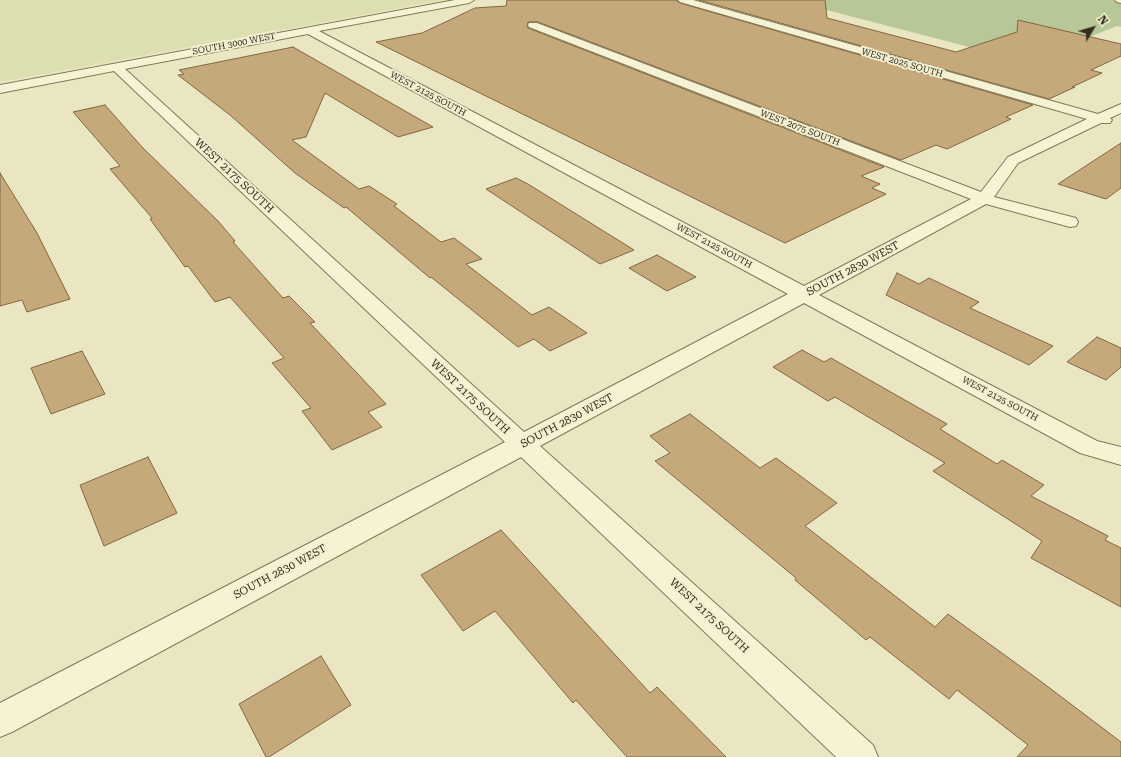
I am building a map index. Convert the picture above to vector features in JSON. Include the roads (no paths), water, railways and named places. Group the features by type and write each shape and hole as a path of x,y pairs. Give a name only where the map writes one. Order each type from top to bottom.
{"street":[{"name":"SOUTH 3000 WEST","path":"0,89 469,0"},
{"name":"WEST 2025 SOUTH","path":"683,0 1112,117"},
{"name":"WEST 2075 SOUTH","path":"533,25 984,199 1070,222"},
{"name":"WEST 2125 SOUTH","path":"309,30 1089,447 1121,456"},
{"name":"WEST 2175 SOUTH","path":"117,67 861,757"},
{"name":"SOUTH 2830 WEST","path":"0,721 984,199 1013,160 1112,117"}]}
